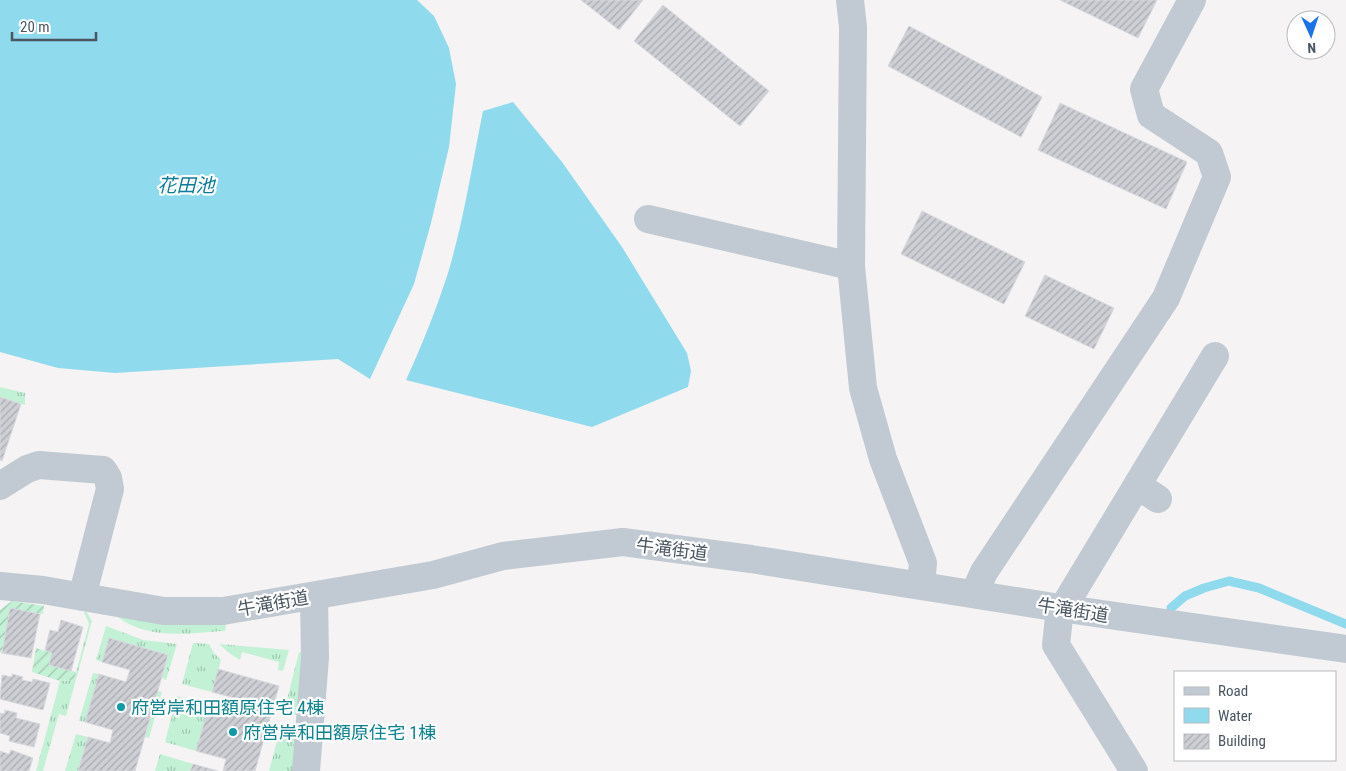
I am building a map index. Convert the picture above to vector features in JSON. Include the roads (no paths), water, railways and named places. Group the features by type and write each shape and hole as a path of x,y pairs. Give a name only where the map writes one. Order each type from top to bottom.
{"street":[{"path":"850,0 853,27 851,266 863,388 883,459 922,563 921,586"},
{"path":"974,594 984,572 1166,298 1217,177 1209,153 1151,115 1144,89 1192,0"},
{"path":"648,219 851,266"},
{"path":"1134,771 1056,645 1062,608 1147,492 1199,403 1215,356"},
{"path":"0,486 27,469 39,465 103,470 108,478 110,489 82,597"},
{"name":"牛滝街道","path":"0,586 42,590 164,611 223,611 434,575 503,556 623,542 751,559 1062,608 1346,649"},
{"path":"306,771 315,658 314,596"}],"water":[{"name":"花田池","path":"0,0 417,0 434,16 449,48 456,84 449,147 414,284 370,379 338,359 115,373 58,368 0,352"},
{"path":"513,102 562,162 622,247 687,353 691,371 688,387 592,427 406,380 439,300 454,253 483,111"}],"waterway":[{"path":"1171,608 1185,596 1229,581 1259,588 1346,624"}],"place":[{"name":"府営岸和田額原住宅 4棟","path":"121,707"},
{"name":"府営岸和田額原住宅 1棟","path":"233,732"}]}
